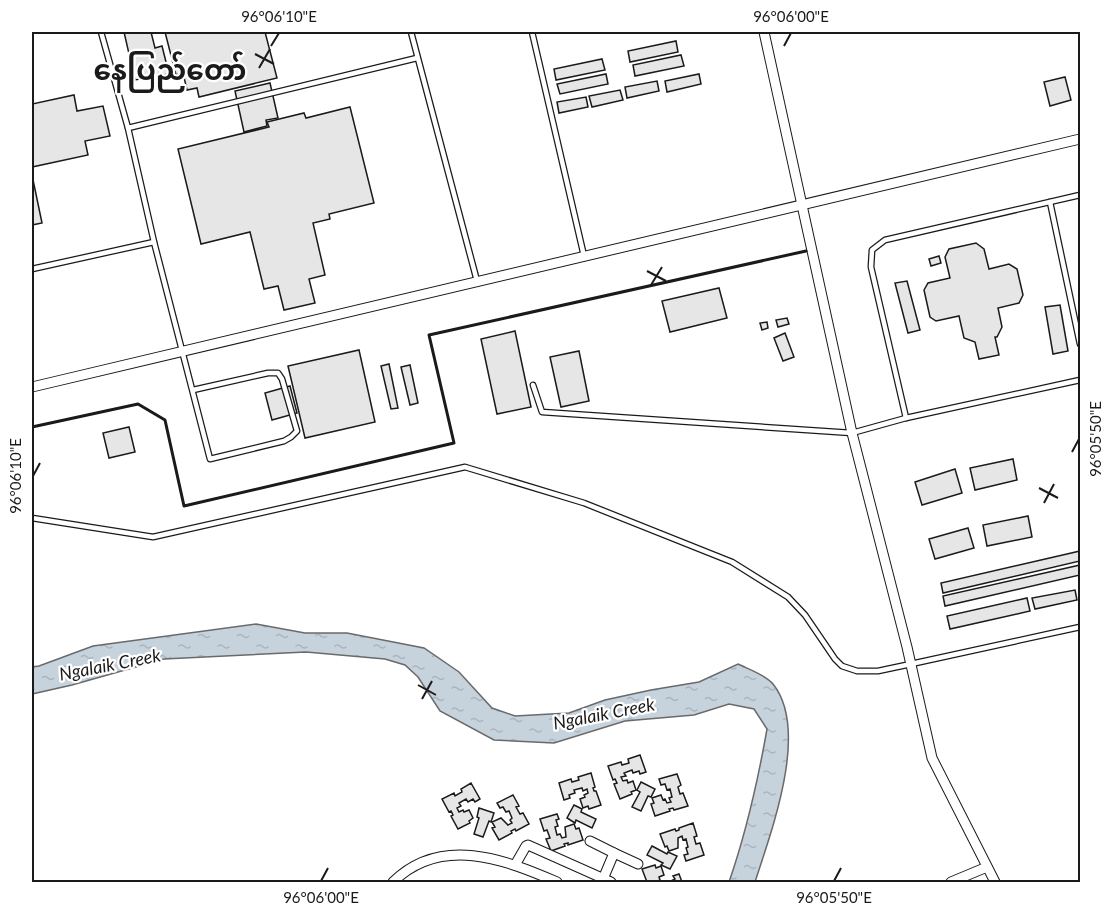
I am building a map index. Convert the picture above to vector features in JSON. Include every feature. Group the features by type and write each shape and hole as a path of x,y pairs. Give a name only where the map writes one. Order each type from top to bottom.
{"street":[{"path":"764,32 852,433 911,664 932,758 995,882"},
{"path":"32,387 1080,139"},
{"path":"590,841 638,864"},
{"path":"515,865 528,845 607,880 614,853"},
{"path":"393,882 420,863 444,857 480,855 515,865 557,882"},
{"path":"951,882 987,867"}],"lane":[{"path":"101,32 128,128 154,242 210,459 284,441 297,431 282,379 278,373 268,373 193,390"},
{"path":"411,32 477,282"},
{"path":"532,32 584,256"},
{"path":"128,128 417,58"},
{"path":"906,417 871,267 872,250 885,240 1080,195"},
{"path":"1050,202 1080,344"},
{"path":"32,268 154,242"},
{"path":"533,386 542,412 852,433 906,417 1080,380"},
{"path":"32,518 153,537 465,467 584,503 732,562 788,597 804,615 835,659 842,666 857,671 878,671 1080,627"}],"water":[{"name":"Ngalaik Creek","path":"256,624 305,633 347,633 424,648 459,672 492,708 515,716 569,713 605,700 699,682 738,664 757,672 773,684 784,704 788,727 788,754 777,810 755,882 729,882 751,806 767,729 754,709 729,704 694,715 625,721 554,743 494,740 440,711 418,677 405,665 385,659 306,652 164,659 32,694 32,667 93,646"}],"building":[{"path":"124,32 151,32 155,48 162,46 169,74 135,80"},
{"path":"165,32 265,32 277,78 199,97 197,88 187,90 183,73 176,75"},
{"path":"676,41 678,52 630,62 628,51"},
{"path":"681,55 684,66 635,76 633,65"},
{"path":"602,59 605,70 556,80 554,69"},
{"path":"606,74 608,84 560,94 557,84"},
{"path":"699,74 701,84 667,92 665,81"},
{"path":"1065,77 1071,100 1050,106 1044,82"},
{"path":"657,81 659,91 627,98 625,87"},
{"path":"270,83 278,118 266,120 267,126 244,132 235,91"},
{"path":"620,90 623,100 592,107 589,96"},
{"path":"74,95 77,111 103,106 110,136 85,141 88,155 32,167 32,104"},
{"path":"586,97 588,107 559,113 557,102"},
{"path":"350,107 374,203 329,214 330,219 313,223 325,275 309,279 315,303 284,310 278,286 264,289 250,232 201,244 178,149 269,127 267,122 304,113 306,118"},
{"path":"32,175 42,223 32,225"},
{"path":"976,243 984,249 989,269 1009,264 1017,269 1023,295 1019,303 998,308 1002,327 995,337 999,355 979,359 975,342 964,338 959,316 936,321 930,317 924,290 928,283 950,278 945,257 949,249"},
{"path":"939,256 941,263 931,266 929,259"},
{"path":"907,281 920,330 908,333 895,283"},
{"path":"719,288 727,318 670,332 662,301"},
{"path":"1060,305 1068,351 1053,354 1045,307"},
{"path":"787,318 789,324 778,327 776,320"},
{"path":"767,322 768,328 762,330 760,323"},
{"path":"515,331 531,407 497,414 481,339"},
{"path":"785,333 794,357 783,361 774,338"},
{"path":"359,350 375,422 305,438 288,366"},
{"path":"579,351 589,401 561,407 550,357"},
{"path":"389,364 398,408 391,409 381,366"},
{"path":"410,365 418,403 410,405 401,367"},
{"path":"290,386 297,413 272,420 265,393"},
{"path":"129,427 135,452 109,458 103,433"},
{"path":"1013,459 1017,480 975,490 970,468"},
{"path":"955,469 962,493 922,505 915,482"},
{"path":"1028,516 1032,537 987,546 983,525"},
{"path":"968,528 974,548 935,559 929,539"},
{"path":"1080,551 1080,561 943,593 941,583"},
{"path":"1080,565 1080,575 945,606 943,596"},
{"path":"1075,590 1077,600 1035,609 1032,598"},
{"path":"1027,598 1030,611 950,629 947,616"},
{"path":"640,755 646,772 633,773 632,770 624,773 626,776 621,777 623,781 627,780 628,783 633,781 636,790 620,799 614,784 617,783 615,779 613,780 608,766 621,762 622,765 629,763 628,759"},
{"path":"591,773 595,787 593,788 601,805 589,809 588,806 583,808 580,799 588,793 587,789 583,791 582,788 574,790 575,793 569,795 570,798 564,800 559,783 571,779 572,782 579,780 578,777"},
{"path":"677,774 681,785 678,787 680,794 683,793 688,806 669,809 670,811 655,816 651,804 654,803 652,798 661,795 667,803 671,802 669,798 672,797 670,789 667,790 665,784 661,785 659,779"},
{"path":"641,782 655,789 651,797 648,796 641,811 632,807 640,792 637,790"},
{"path":"471,783 480,799 468,802 466,799 459,803 461,806 457,808 459,812 469,810 473,818 469,821 470,823 458,829 451,816 453,815 451,811 449,812 442,799 454,793 455,796"},
{"path":"513,795 519,806 516,807 520,814 523,813 529,824 516,831 515,829 511,831 512,833 499,840 492,828 495,827 492,822 501,818 508,825 512,823 510,820 512,818 509,811 506,812 503,807 500,808 497,803"},
{"path":"574,805 582,809 581,812 596,819 592,828 567,818"},
{"path":"479,808 494,813 483,837 474,834 479,818 477,817"},
{"path":"557,814 558,826 555,827 557,835 560,834 562,838 566,837 565,827 574,824 576,829 579,828 583,840 568,845 568,843 564,844 565,846 551,851 546,839 550,838 547,830 544,831 540,819"},
{"path":"693,823 697,836 694,837 696,844 700,843 704,855 686,861 684,855 688,854 686,848 688,847 686,839 683,840 682,836 678,838 678,848 669,851 660,834 675,829 679,830"},
{"path":"652,846 667,854 668,852 677,856 670,869 647,855"},
{"path":"655,865 656,868 661,866 664,875 656,882 647,882 642,869"},
{"path":"679,874 682,882 669,882 675,879 673,876"}],"wall":[{"path":"32,427 138,404 165,420 184,506 454,443 429,335 806,251"}],"district":[{"name":"နေပြည်တော်","path":"170,70"}]}
